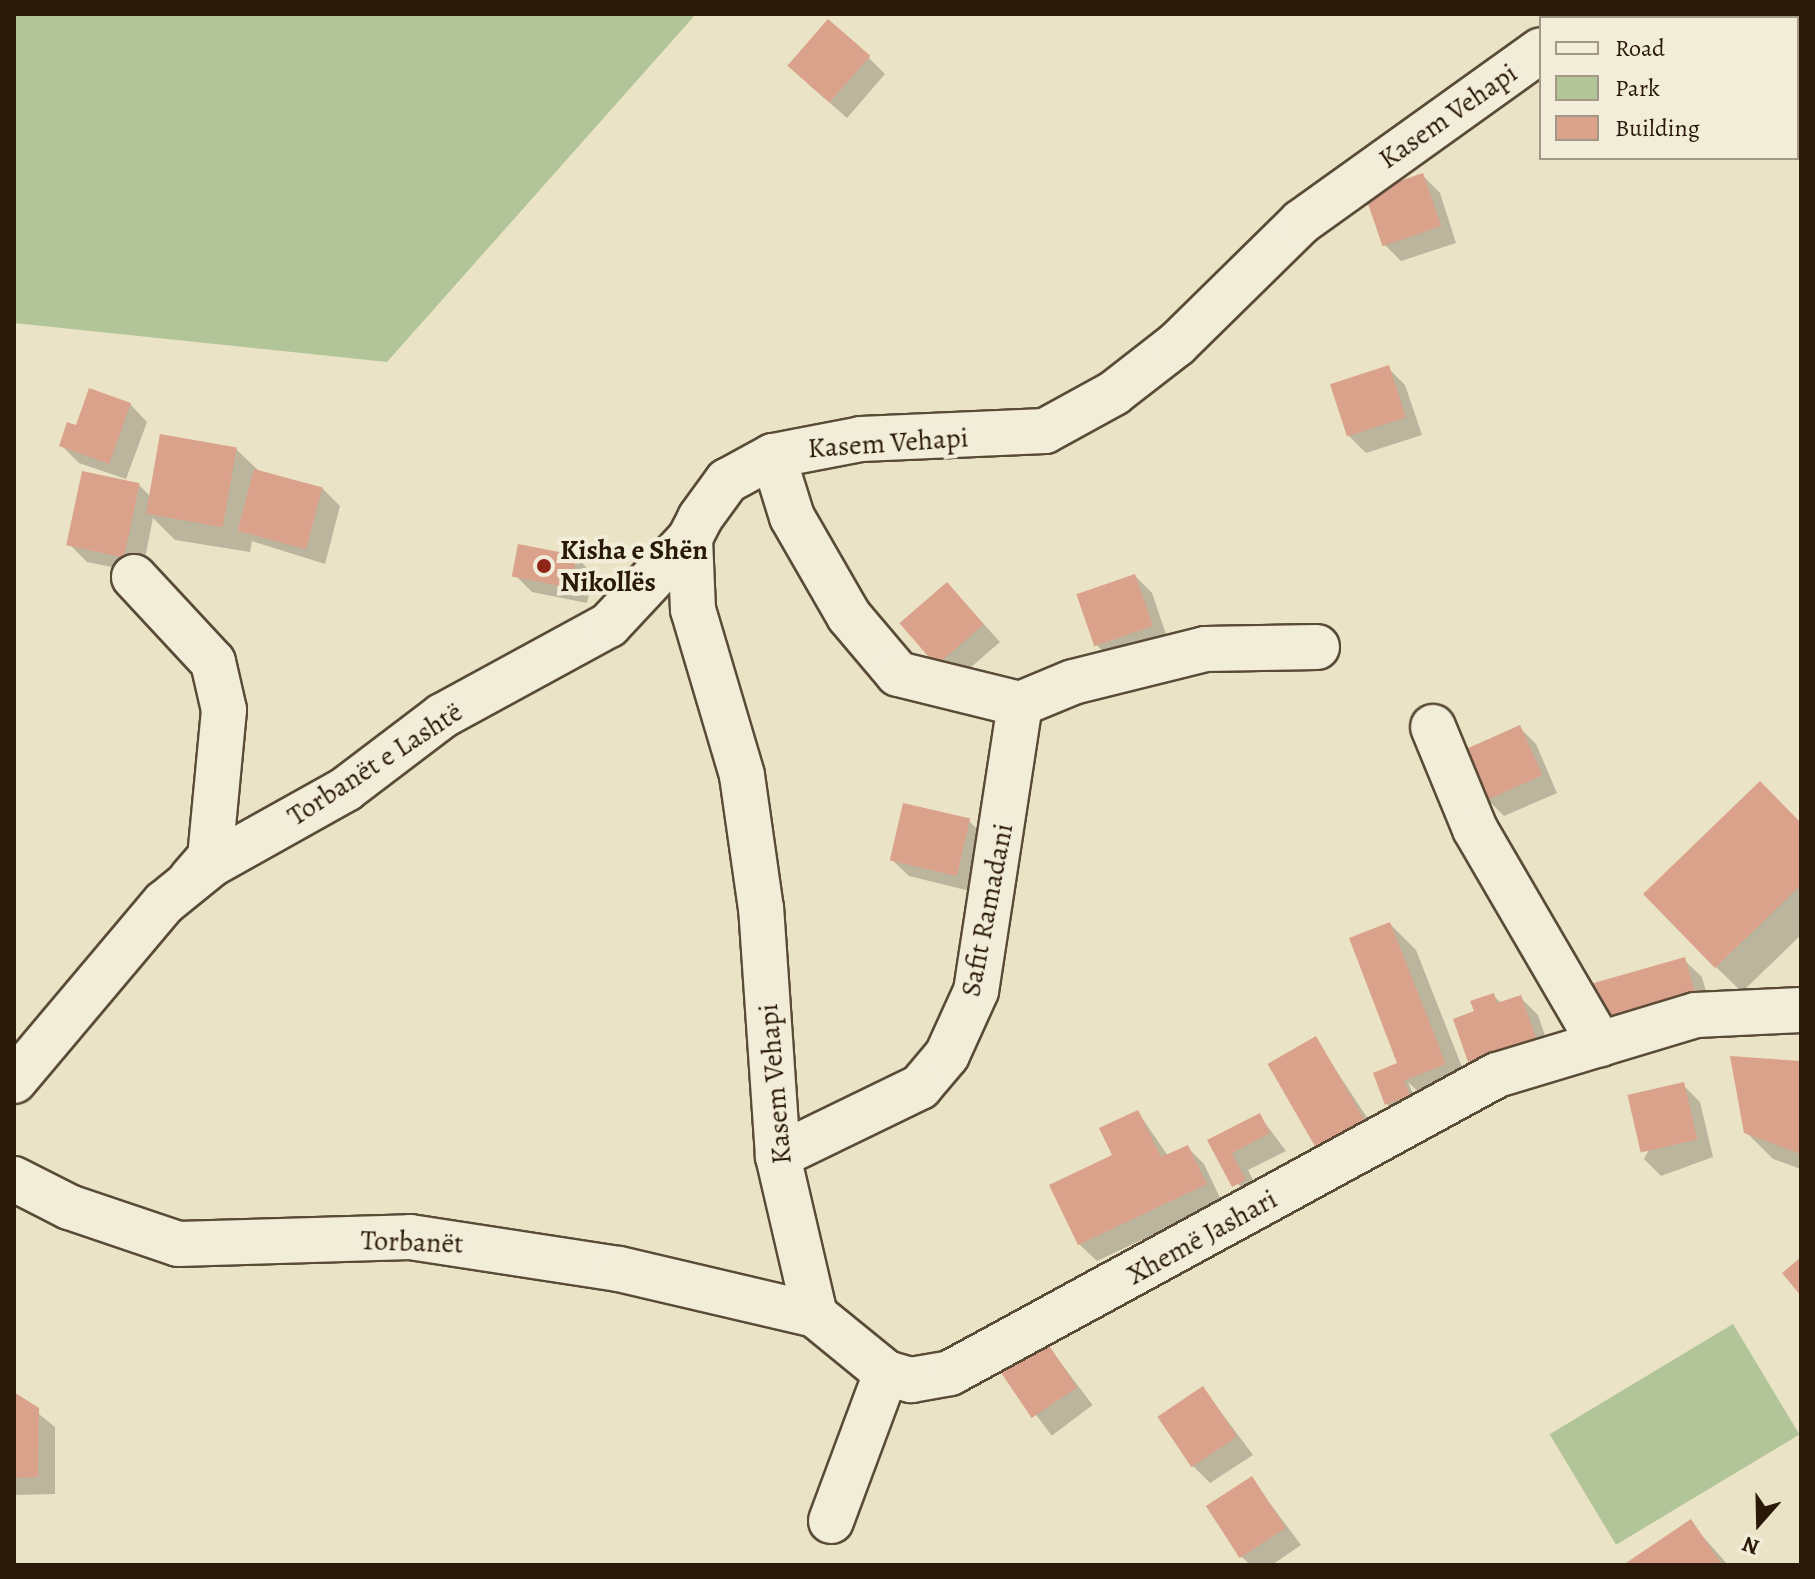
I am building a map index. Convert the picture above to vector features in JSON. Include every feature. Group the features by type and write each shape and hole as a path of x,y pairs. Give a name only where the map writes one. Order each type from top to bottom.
{"street":[{"name":"Kasem Vehapi","path":"815,1315 778,1156 761,909 742,775 693,610 690,538 727,481 773,456 861,439 1045,431 1114,393 1177,344 1301,222 1539,51"},
{"path":"773,456 792,517 849,616 898,674 1020,704 1073,682 1205,649 1317,647"},
{"name":"Torbanët e Lashtë","path":"14,1081 183,887 346,789 442,716 609,625 690,538"},
{"path":"134,577 213,662 224,710 210,857 183,887"},
{"name":"Safit Ramadani","path":"778,1156 920,1087 947,1055 976,991 1020,704"},
{"path":"1433,727 1475,829 1600,1044"},
{"name":"Xhemë Jashari","path":"886,1373 911,1380 950,1373 1497,1075 1696,1015 1801,1010"},
{"name":"Torbanët","path":"14,1179 178,1244 410,1237 510,1248 815,1315"},
{"path":"815,1315 886,1373 831,1521"}],"green space":[{"path":"14,14 696,14 387,362 14,323"},
{"path":"1733,1324 1799,1435 1616,1545 1550,1434"}],"building":[{"path":"828,19 870,56 830,103 787,66"},
{"path":"1423,173 1441,226 1383,246 1364,193"},
{"path":"1389,365 1406,417 1347,436 1330,384"},
{"path":"89,388 131,403 109,464 59,446 67,422 76,425"},
{"path":"160,434 237,448 223,527 146,514"},
{"path":"254,469 323,487 306,549 237,531"},
{"path":"82,471 140,483 124,558 66,545"},
{"name":"Kisha e Shën Nikollës","path":"518,544 577,555 571,588 512,576"},
{"path":"1135,574 1153,626 1094,646 1076,594"},
{"path":"947,582 984,624 936,666 899,623"},
{"path":"1520,725 1542,775 1486,800 1463,750"},
{"path":"1760,781 1801,823 1801,885 1715,968 1643,894"},
{"path":"903,803 970,819 957,876 890,860"},
{"path":"1390,922 1446,1064 1404,1081 1410,1095 1385,1105 1373,1073 1397,1063 1349,938"},
{"path":"1685,957 1697,1000 1599,1028 1587,985"},
{"path":"1494,993 1497,1003 1521,995 1536,1038 1468,1062 1453,1019 1474,1011 1470,1001"},
{"path":"1316,1036 1366,1122 1317,1150 1268,1064"},
{"path":"1730,1056 1801,1061 1801,1154 1744,1133"},
{"path":"1684,1082 1697,1139 1641,1153 1627,1095"},
{"path":"1138,1110 1161,1157 1188,1145 1207,1184 1078,1245 1049,1185 1112,1155 1099,1128"},
{"path":"1260,1113 1270,1133 1232,1153 1246,1180 1232,1187 1207,1140"},
{"path":"1801,1257 1801,1296 1782,1273"},
{"path":"1042,1335 1077,1387 1032,1418 996,1366"},
{"path":"1203,1386 1237,1437 1192,1467 1157,1417"},
{"path":"14,1392 39,1408 38,1477 14,1478"},
{"path":"1252,1476 1286,1528 1240,1558 1206,1506"},
{"path":"1691,1519 1722,1565 1623,1565"}],"place":[{"name":"Kisha e Shën Nikollës","path":"544,566"}]}
